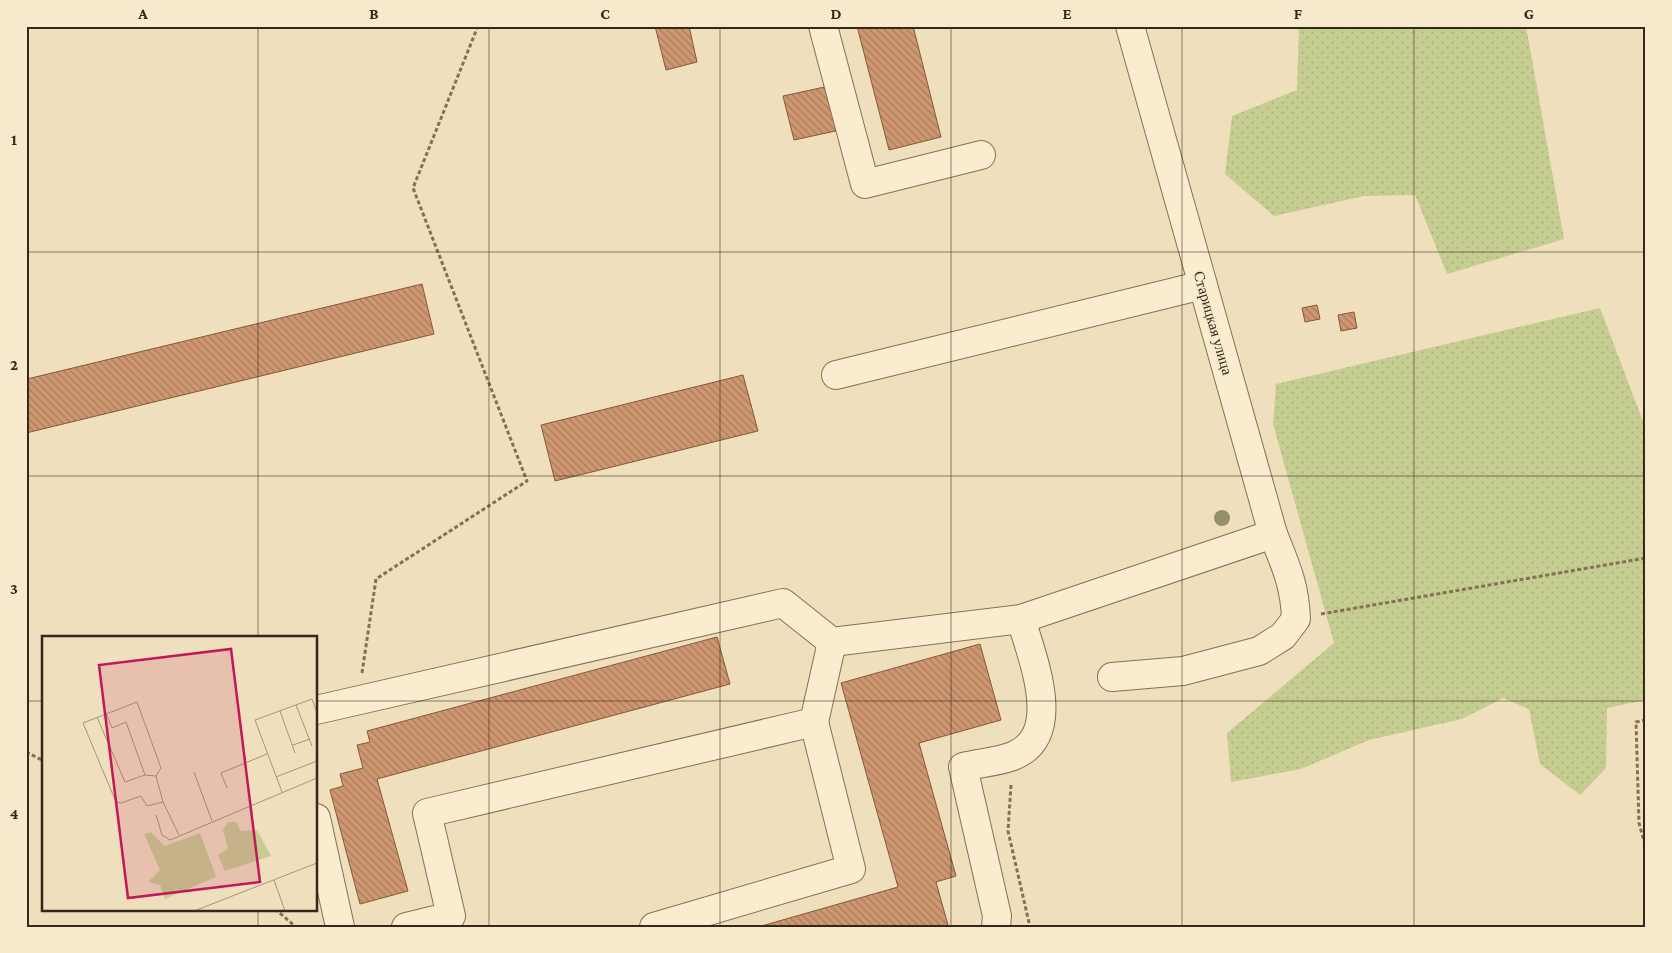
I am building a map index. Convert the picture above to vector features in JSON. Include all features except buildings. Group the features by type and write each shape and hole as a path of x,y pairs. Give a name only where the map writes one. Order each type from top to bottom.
{"street":[{"path":"823,26 865,184 981,155"},
{"name":"Старицкая улица","path":"1130,26 1273,534 1292,580 1296,601 1296,619"},
{"path":"836,375 1203,285"},
{"path":"318,710 783,603 832,642 1022,619 1273,534"},
{"path":"996,927 996,916 963,767 1013,756 1031,744 1038,732 1042,718 1041,700 1022,619"},
{"path":"1112,677 1183,671 1259,651 1282,636 1296,619"},
{"path":"654,927 851,869 814,722 832,642"},
{"path":"406,927 451,916 428,813 814,722"},
{"path":"318,827 340,927"}],"path":[{"path":"358,700 376,579 527,481 413,188 478,26"},
{"path":"1296,619 1646,558"},
{"path":"1646,720 1636,722 1639,823 1646,848"},
{"path":"26,752 42,760"},
{"path":"1013,756 1008,831 1030,927"},
{"path":"276,910 296,927"}],"green space":[{"path":"1299,26 1526,26 1564,239 1447,274 1415,195 1364,196 1274,216 1225,174 1232,116 1297,90"},
{"path":"1600,308 1646,429 1646,700 1607,708 1606,768 1580,795 1540,764 1529,709 1503,698 1462,719 1369,740 1301,769 1231,782 1227,733 1334,643 1273,424 1276,384"}]}
